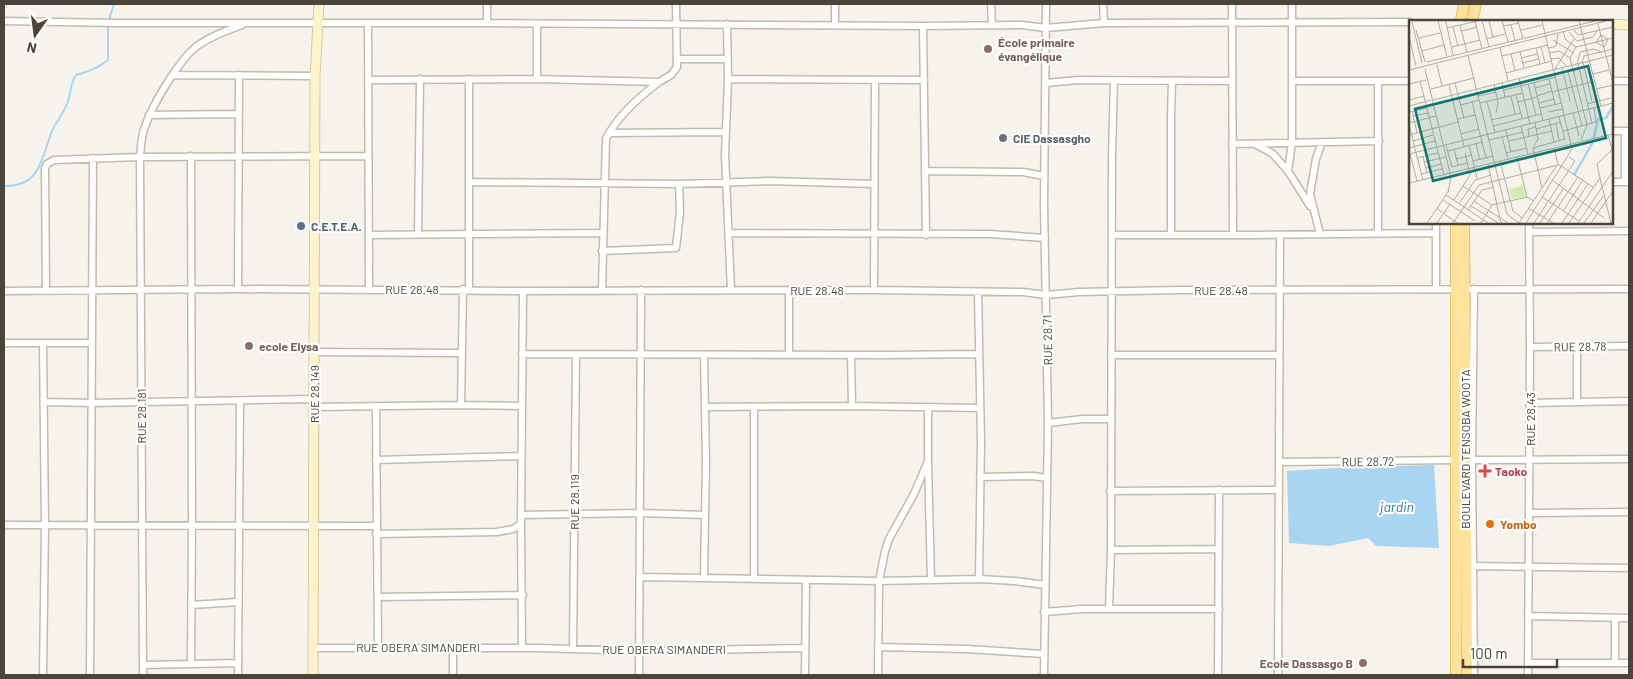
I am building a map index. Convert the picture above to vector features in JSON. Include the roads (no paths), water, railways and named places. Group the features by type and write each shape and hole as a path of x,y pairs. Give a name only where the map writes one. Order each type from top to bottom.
{"main road":[{"path":"1460,20 1464,4"},
{"path":"1472,20 1476,4"},
{"name":"BOULEVARD TENSOBA WOOTA","path":"1456,224 1465,289"},
{"name":"BOULEVARD TENSOBA WOOTA","path":"1464,224 1465,460 1469,566 1467,675"},
{"name":"BOULEVARD TENSOBA WOOTA","path":"1456,675 1465,460"}],"street":[{"name":"RUE 28.149","path":"313,675 316,76 319,4"},
{"path":"487,4 487,23"},
{"path":"602,289 606,139 632,106 659,82 675,71 678,59 676,4"},
{"path":"835,4 835,25"},
{"path":"991,4 992,25"},
{"name":"RUE 28.71","path":"1044,675 1048,423 1044,176 1046,4"},
{"path":"1104,4 1104,24"},
{"path":"1232,4 1233,235"},
{"path":"1288,172 1292,143 1292,4"},
{"path":"4,20 103,23 368,22 1022,25 1046,28 1104,24 1409,22"},
{"path":"368,22 369,289"},
{"name":"RUE 28.181","path":"143,675 140,157 142,136 149,115 173,75 191,51 200,43 246,23"},
{"path":"537,24 537,79"},
{"path":"727,24 728,79 726,132 730,290"},
{"path":"1613,24 1629,24"},
{"path":"923,26 926,235"},
{"path":"678,59 727,59"},
{"path":"173,75 316,76"},
{"path":"238,289 237,114 239,75"},
{"path":"418,234 420,79"},
{"path":"461,405 469,234 469,79"},
{"path":"369,80 537,79 659,82"},
{"path":"728,79 924,80"},
{"path":"874,290 875,80"},
{"path":"1046,82 1078,80 1232,81"},
{"path":"1109,609 1114,80"},
{"path":"1171,234 1170,118 1172,81"},
{"path":"1292,81 1409,81"},
{"path":"1378,81 1378,233"},
{"path":"1613,81 1629,81"},
{"path":"149,115 237,114"},
{"path":"1613,131 1627,131 1627,182 1613,182"},
{"path":"609,133 726,132"},
{"path":"1232,144 1379,141"},
{"path":"1320,234 1310,194 1316,160 1322,142"},
{"path":"1254,144 1273,154 1288,172 1314,212"},
{"path":"46,291 45,168 47,164 54,160 191,156 368,156"},
{"path":"191,156 191,664"},
{"path":"90,675 93,158"},
{"path":"925,171 1023,172 1044,176"},
{"path":"469,182 874,184"},
{"path":"602,251 676,248 680,212 679,184"},
{"path":"1436,224 1436,289"},
{"name":"RUE 28.43","path":"1528,675 1530,513 1529,224"},
{"path":"1529,232 1629,231"},
{"path":"370,234 602,233"},
{"path":"729,233 989,234 1045,238"},
{"path":"1112,235 1436,233"},
{"path":"1278,675 1280,235"},
{"name":"RUE 28.48","path":"4,292 191,289 466,289 523,291 602,289 1023,292 1046,295 1111,292 1280,290 1629,289"},
{"path":"640,290 640,675"},
{"path":"788,290 789,354"},
{"path":"522,648 521,406 523,291"},
{"path":"978,292 980,408 979,579"},
{"path":"4,343 91,343"},
{"path":"43,344 45,402 43,675"},
{"name":"RUE 28.78","path":"1530,347 1629,346"},
{"path":"1577,347 1577,402"},
{"path":"315,352 462,353"},
{"path":"522,354 979,354"},
{"name":"RUE 28.119","path":"573,649 576,355"},
{"path":"704,355 704,577"},
{"path":"851,355 852,406"},
{"path":"1111,355 1279,356"},
{"path":"238,675 240,401"},
{"path":"45,402 240,401 376,407 521,406"},
{"path":"1530,403 1629,401"},
{"path":"704,407 928,406 980,408"},
{"path":"928,406 931,580"},
{"path":"376,407 378,647"},
{"path":"754,407 754,579"},
{"path":"1048,423 1082,419 1111,419"},
{"path":"376,460 522,456"},
{"name":"RUE 28.72","path":"1279,462 1629,459"},
{"path":"878,675 879,581 884,551 914,494 928,461"},
{"path":"980,477 1033,476 1047,478"},
{"path":"1110,490 1279,490"},
{"path":"1218,675 1219,490"},
{"path":"1530,513 1629,512"},
{"path":"521,515 640,513 705,515"},
{"path":"376,534 497,532 513,529 521,524"},
{"path":"4,525 377,526"},
{"path":"1111,550 1219,549"},
{"path":"1474,675 1469,566 1629,568"},
{"path":"641,577 879,581 979,579 1045,585"},
{"path":"805,675 806,580"},
{"path":"378,597 523,595"},
{"path":"191,605 238,602"},
{"path":"1044,612 1109,609 1219,609"},
{"path":"1528,616 1629,618"},
{"path":"1614,618 1615,663"},
{"path":"878,647 966,649 1044,654"},
{"name":"RUE OBERA SIMANDERI","path":"313,648 522,648 640,651 805,648"},
{"path":"453,648 453,675"},
{"path":"143,664 238,662"},
{"path":"1528,663 1629,663"}],"water":[{"name":"jardin","path":"1434,465 1439,548 1376,546 1368,538 1329,546 1289,543 1287,471"}],"waterway":[{"path":"109,20 114,4"},
{"path":"4,186 26,182 38,169 52,131 67,104 76,75 85,73 108,60 108,25"}],"place":[{"name":"École primaire évangélique","path":"988,49"},
{"name":"CIE Dassasgho","path":"1003,138"},
{"name":"C.E.T.E.A.","path":"301,226"},
{"name":"ecole Elysa","path":"249,346"},
{"name":"Taoko","path":"1485,471"},
{"name":"Yombo","path":"1490,524"},
{"name":"Ecole Dassasgo B","path":"1363,663"}]}
